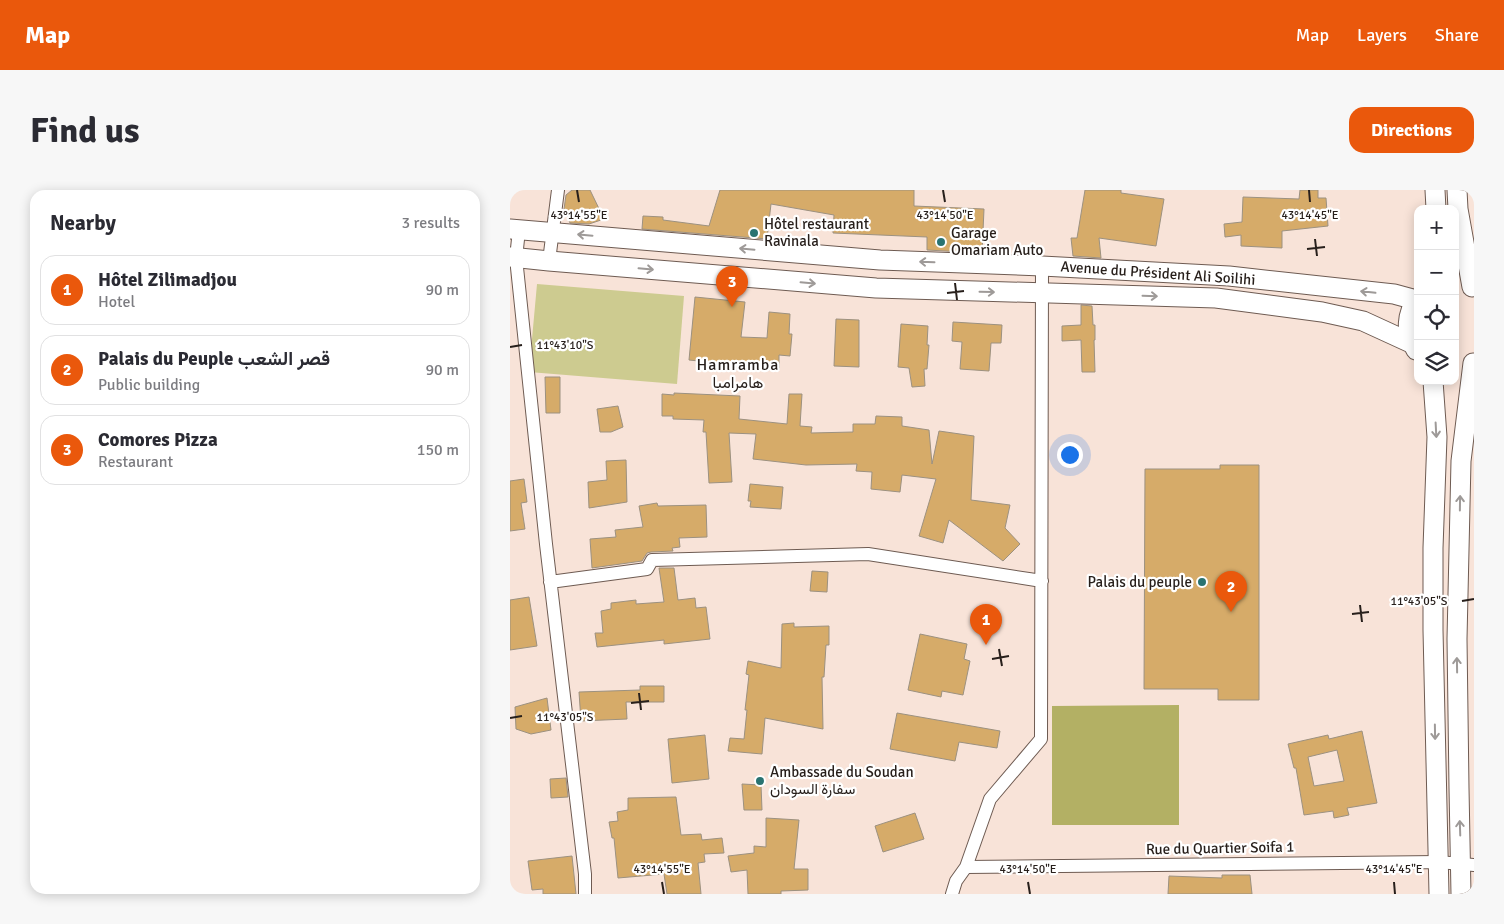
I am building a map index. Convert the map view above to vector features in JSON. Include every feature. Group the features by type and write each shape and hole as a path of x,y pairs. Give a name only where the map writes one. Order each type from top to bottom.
{"street":[{"path":"549,261 558,190"},
{"path":"1435,190 1436,205"},
{"path":"1457,190 1467,286"},
{"path":"515,229 513,257 585,874 585,894"},
{"name":"Avenue du Président Ali Soilihi","path":"515,229 880,260 1229,276 1394,294 1414,298"},
{"name":"Avenue du Président Ali Soilihi","path":"513,257 876,288 1216,298 1322,312 1363,321 1414,347"},
{"path":"952,894 956,881 966,867 990,799 1041,739 1042,266"},
{"path":"1414,304 1408,321 1408,332 1414,346"},
{"path":"1461,894 1468,864 1458,788 1457,639 1461,471 1467,364"},
{"path":"1433,385 1437,437 1433,548 1433,630 1439,894"},
{"path":"550,582 647,570 652,560 868,554 1042,581"},
{"name":"Rue du Quartier Soifa 1","path":"966,867 1438,862 1468,864"}],"shaded area":[{"path":"537,284 684,296 677,384 529,372"},
{"path":"1179,705 1179,825 1052,825 1052,706"}],"building":[{"path":"572,190 590,190 604,219 589,224 570,223 564,209 566,195"},
{"path":"720,190 914,190 914,206 984,209 982,253 927,250 927,237 833,233 834,215 771,204 767,239 642,229 643,216 663,217 663,220 709,226"},
{"path":"1085,190 1121,190 1121,193 1164,199 1156,246 1099,238 1101,258 1073,256 1071,238 1077,238"},
{"path":"1300,190 1318,190 1318,198 1326,198 1328,226 1282,231 1282,248 1241,246 1241,235 1225,237 1224,224 1242,222 1243,197 1299,199"},
{"path":"695,297 745,302 741,337 767,338 769,312 790,314 789,334 792,334 790,356 779,355 779,370 748,369 748,366 689,360"},
{"path":"1081,305 1092,306 1093,325 1095,325 1095,372 1082,372 1081,340 1062,341 1062,326 1081,325"},
{"path":"836,319 859,320 859,367 834,366"},
{"path":"953,322 1002,325 1001,343 991,343 989,371 960,369 962,342 952,341"},
{"path":"901,324 928,326 927,345 929,345 927,369 924,369 925,386 912,387 909,368 898,367"},
{"path":"545,377 560,377 560,413 546,413"},
{"path":"674,393 740,396 739,419 787,424 789,394 802,394 800,426 812,427 811,433 853,432 853,424 875,424 876,416 902,417 902,426 929,430 932,464 939,431 974,436 971,500 1010,505 1005,528 1020,544 1003,561 949,520 943,543 919,536 936,479 902,475 900,492 871,489 872,472 856,471 857,464 806,465 753,459 756,434 729,433 732,482 709,483 706,432 703,432 704,420 673,419 673,416 662,416 662,394 674,395"},
{"path":"618,406 623,427 611,432 600,432 597,409"},
{"path":"626,460 627,502 589,508 588,482 607,480 606,461"},
{"name":"Palais du peuple","path":"1220,465 1259,465 1259,700 1218,700 1218,689 1144,689 1145,469 1220,469"},
{"path":"524,479 527,502 521,503 525,529 510,531 510,481"},
{"path":"750,484 783,487 781,509 750,507 751,501 748,501"},
{"path":"657,503 658,506 706,505 707,537 679,538 680,547 672,548 673,551 651,552 647,553 642,561 592,568 590,539 616,537 615,530 643,527 639,506"},
{"path":"659,568 674,568 678,600 695,598 696,608 706,607 710,639 664,644 664,640 597,647 595,633 603,633 601,611 611,609 611,603 636,600 636,604 664,602"},
{"path":"812,571 828,572 827,592 810,591"},
{"path":"529,597 537,646 510,650 510,600"},
{"path":"794,623 794,627 829,626 829,645 826,645 824,677 822,677 823,729 765,718 762,754 728,751 730,738 744,739 749,675 746,674 748,661 781,668 782,624"},
{"path":"920,634 967,644 964,659 970,661 963,695 942,691 941,697 908,690"},
{"path":"640,686 664,686 664,702 626,702 627,719 581,721 579,692 640,690"},
{"path":"547,698 551,730 531,734 516,729 515,707"},
{"path":"897,713 1000,731 997,748 959,742 955,761 890,749"},
{"path":"1362,731 1377,803 1347,808 1349,815 1334,818 1333,811 1304,815 1296,768 1294,768 1288,744 1328,735 1329,739","holes":["1337,750 1344,781 1314,786 1308,757"]},
{"path":"705,735 709,779 672,783 668,739"},
{"path":"566,778 568,797 551,798 550,779"},
{"path":"742,784 761,785 762,810 744,810"},
{"path":"676,797 681,835 701,834 702,840 722,838 724,853 704,854 705,862 698,863 701,894 667,894 664,874 618,878 614,838 612,838 609,822 618,821 617,812 628,810 628,798"},
{"path":"915,813 924,839 883,852 875,826"},
{"path":"766,818 799,820 794,869 808,869 808,890 781,891 781,894 748,894 747,870 731,872 728,856 754,853 754,846 766,847"},
{"path":"572,856 576,894 543,894 543,889 532,890 528,861"},
{"path":"1222,875 1250,875 1252,894 1168,894 1169,876 1222,878"}],"place":[{"name":"Hôtel restaurant Ravinala","path":"754,233"},
{"name":"Garage Omariam Auto","path":"941,242"},
{"name":"Comores Pizza","path":"732,307"},
{"name":"Palais du peuple","path":"1202,582"},
{"name":"Palais du Peuple قصر الشعب","path":"1231,612"},
{"name":"Hôtel Zilimadjou","path":"986,645"},
{"name":"Ambassade du Soudan سفارة السودان","path":"760,781"}],"district":[{"name":"Hamramba هامرامبا","path":"738,374"}]}
